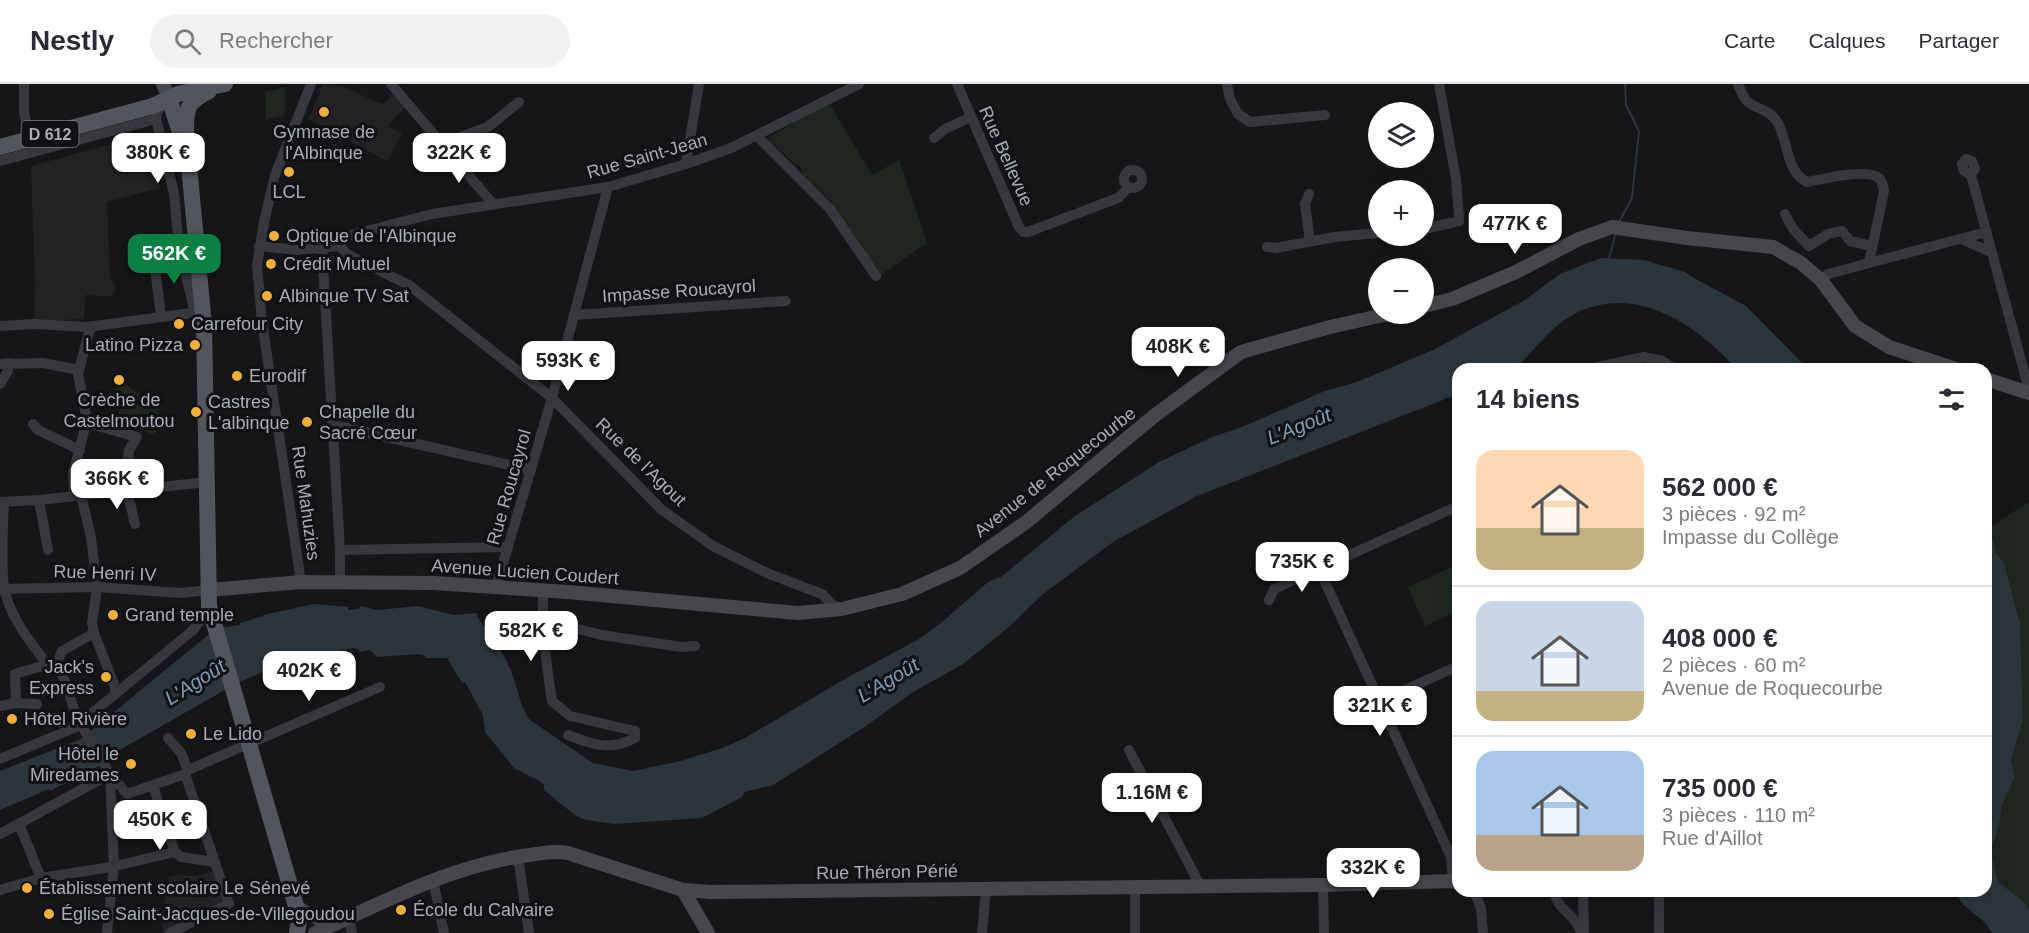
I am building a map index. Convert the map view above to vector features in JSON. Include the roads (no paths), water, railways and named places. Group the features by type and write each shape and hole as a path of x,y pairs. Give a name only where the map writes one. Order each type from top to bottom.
{"main road":[{"name":"D 612","path":"0,147 153,106 166,91 223,84"},
{"path":"223,84 196,97 187,109 186,151 201,317 209,610 249,743 297,920 309,915 335,924"},
{"path":"166,91 186,151"},
{"path":"1434,304 1452,299 1516,272 1579,239 1617,228 1773,247 1802,263 1821,280 1855,326 1889,347 1938,363"},
{"name":"Avenue de Roquecourbe","path":"838,610 902,594 960,568 1025,523 1154,416 1241,352 1368,318"},
{"path":"1992,381 2029,391"},
{"name":"Avenue Lucien Coudert","path":"209,590 301,582 434,583 543,590 798,613 838,610"},
{"name":"Rue Théron Périé","path":"315,933 460,870 518,856 556,851 683,890 720,892 1452,882"},
{"path":"683,890 708,933"}],"street":[{"path":"24,84 24,113 30,139"},
{"name":"Rue Mahuzies","path":"301,582 262,322 256,266 275,175 311,84"},
{"path":"391,84 493,204"},
{"path":"686,164 699,84"},
{"name":"Rue Saint-Jean","path":"259,250 297,250 340,246 343,239 351,235 432,214 608,187 731,148 859,84"},
{"name":"Rue Bellevue","path":"957,84 1023,232 1118,198 1129,187"},
{"path":"1227,84 1230,99 1238,114 1250,122 1325,115"},
{"path":"1434,227 1458,221 1459,217 1456,179 1439,84"},
{"path":"1738,84 1747,101 1769,113 1776,120 1799,178 1807,182 1866,174 1878,178 1883,184 1884,192 1869,263"},
{"path":"166,91 156,119 174,193 179,250 201,317"},
{"path":"446,147 458,138 490,131 519,102"},
{"path":"934,138 945,129 971,117"},
{"path":"0,161 156,119"},
{"path":"757,135 830,209 876,276"},
{"path":"1971,175 2029,391"},
{"name":"Rue Roucayrol","path":"496,587 552,398 608,187"},
{"path":"1309,194 1305,204 1310,241"},
{"path":"1785,213 1793,229 1809,246 1808,257 1802,263"},
{"path":"1809,246 1828,234 1842,231 1850,241 1872,246"},
{"path":"1821,280 1828,274 1986,232"},
{"path":"1267,247 1276,248 1310,241 1368,234"},
{"path":"1960,239 1991,252"},
{"name":"Rue de l'Agout","path":"340,246 352,256 409,285 552,398 662,510 713,546 767,573 822,594 838,610"},
{"path":"322,248 340,582"},
{"path":"155,269 161,316"},
{"name":"Impasse Roucayrol","path":"574,315 786,301"},
{"path":"0,326 34,324 93,326 161,316 262,322"},
{"path":"93,326 89,332 79,370 87,423 73,473 91,537 97,587 92,623 115,687 115,694"},
{"path":"1616,363 1644,357 1666,363"},
{"path":"0,384 8,371 4,364 43,363 79,370"},
{"path":"87,423 137,436 129,450 128,462"},
{"path":"33,424 38,430 80,450"},
{"path":"333,425 531,470"},
{"path":"207,482 2,502 2,588 27,638 53,663 80,723 109,773 127,794 153,786 380,687"},
{"path":"127,490 135,524"},
{"path":"39,500 48,550"},
{"path":"1269,600 1274,589 1452,509"},
{"path":"340,550 508,547"},
{"path":"1328,587 1331,573 1342,559"},
{"path":"1319,569 1452,862"},
{"name":"Rue Henri IV","path":"2,588 97,587 180,593 209,590"},
{"path":"543,590 544,653 552,701 570,716 635,731 635,738 624,744 608,746 593,746 568,735"},
{"path":"0,759 74,728 198,625 209,610"},
{"path":"542,620 602,635 681,647 695,646"},
{"path":"16,703 10,674 53,663 62,651 94,633"},
{"path":"1380,701 1452,669"},
{"path":"0,706 16,703 37,704"},
{"path":"168,738 181,753 229,904 170,933"},
{"path":"1129,750 1200,885"},
{"path":"107,933 114,866 109,773"},
{"path":"0,834 109,773"},
{"path":"153,786 176,852 181,858 214,862"},
{"path":"19,824 41,878"},
{"path":"0,890 41,878 114,866 176,852"},
{"path":"518,856 529,933"},
{"path":"433,880 444,933"},
{"path":"1323,885 1324,933"},
{"path":"1135,887 1135,933"},
{"path":"982,933 986,889"},
{"path":"1476,897 1481,908 1483,933"},
{"path":"1557,899 1568,907 1576,905 1582,897"},
{"path":"1583,897 1583,933"},
{"path":"1659,933 1660,897"},
{"path":"1557,899 1578,923 1583,933"},
{"path":"349,918 352,933"}],"water":[{"name":"L'Agoût","path":"1601,258 1644,260 1685,272 1746,306 1802,363 1730,363 1702,336 1682,323 1661,312 1639,305 1617,303 1594,306 1571,316 1548,334 1520,363 1452,363 1452,396 1197,496 1113,542 1043,594 1010,626 963,664 913,692 866,726 773,785 745,792 742,797 702,818 614,824 586,820 576,816 544,790 544,785 538,780 514,768 485,732 483,715 465,682 462,683 447,658 425,658 426,656 419,654 377,657 370,650 360,652 353,648 321,654 272,668 237,683 118,751 87,773 50,791 49,789 0,810 0,771 81,739 208,635 220,628 240,625 240,623 263,615 314,604 348,607 348,610 358,609 361,606 377,610 418,606 454,615 476,613 506,660 522,705 530,720 593,763 633,771 681,761 725,747 745,738 843,680 919,639 988,582 1001,577 1075,516 1159,462 1212,437 1242,427 1325,391 1357,382 1433,350 1525,300 1560,274"},
{"path":"1992,536 1996,553 2004,563 2020,623 2023,720 2011,760 2015,777 2002,805 1999,826 1992,847"},
{"path":"1992,855 1998,882 2023,901 2029,910 2029,933 1992,933 1983,921 1958,898 1992,897"}],"waterway":[{"path":"1618,224 1632,198 1639,131 1626,105 1625,84"},
{"path":"1609,259 1616,232"}],"place":[{"name":"Gymnase de l'Albinque","path":"324,112"},
{"name":"LCL","path":"289,172"},
{"name":"Optique de l'Albinque","path":"274,236"},
{"name":"Crédit Mutuel","path":"271,264"},
{"name":"Albinque TV Sat","path":"267,296"},
{"name":"Carrefour City","path":"179,324"},
{"name":"Latino Pizza","path":"195,345"},
{"name":"Eurodif","path":"237,376"},
{"name":"Crèche de Castelmoutou","path":"119,380"},
{"name":"Castres L'albinque","path":"196,412"},
{"name":"Chapelle du Sacré Cœur","path":"307,422"},
{"name":"Grand temple","path":"113,615"},
{"name":"Jack's Express","path":"106,677"},
{"name":"Hôtel Rivière","path":"12,719"},
{"name":"Le Lido","path":"191,734"},
{"name":"Hôtel le Miredames","path":"131,764"},
{"name":"Établissement scolaire Le Sénevé","path":"27,888"},
{"name":"École du Calvaire","path":"401,910"},
{"name":"Église Saint-Jacques-de-Villegoudou","path":"49,914"}]}
